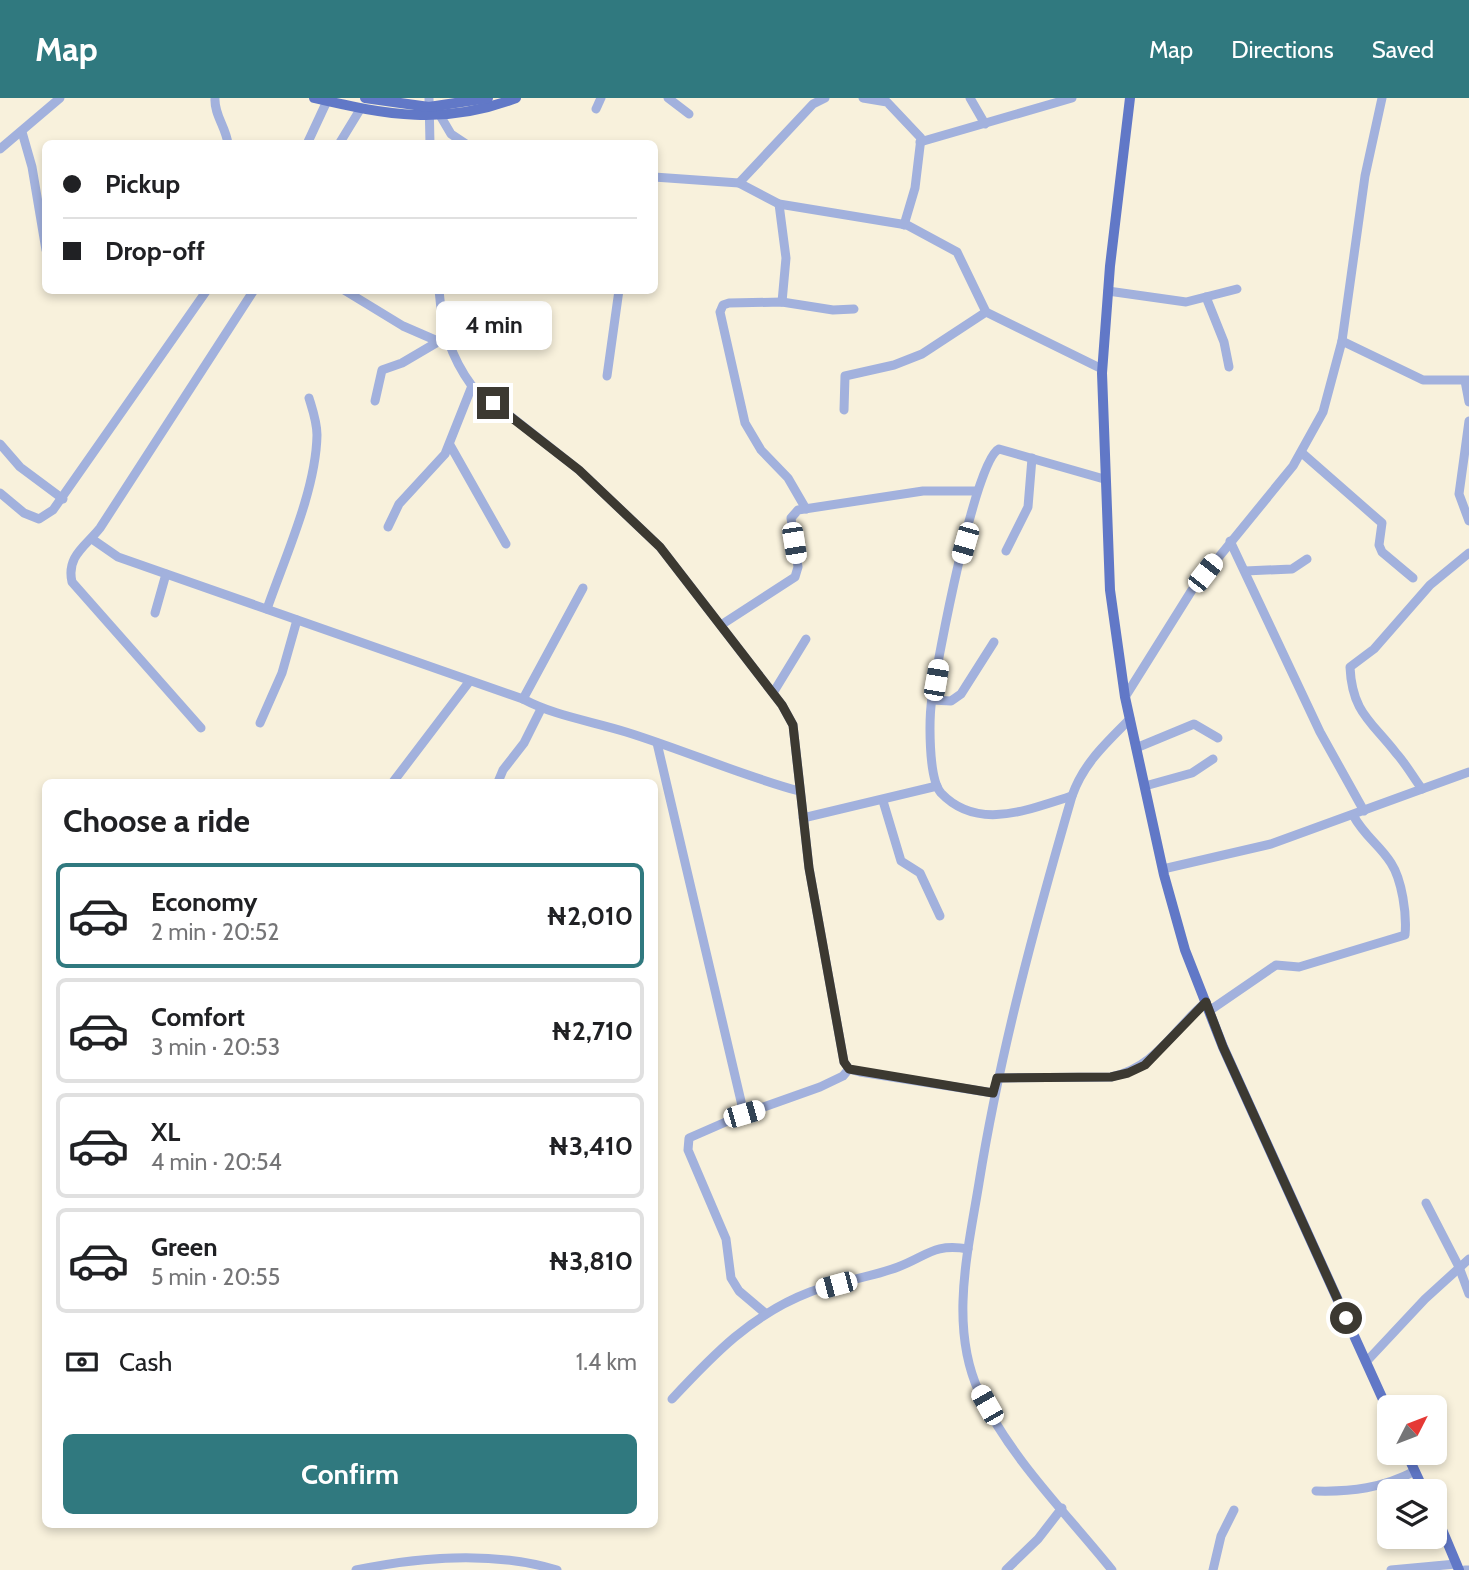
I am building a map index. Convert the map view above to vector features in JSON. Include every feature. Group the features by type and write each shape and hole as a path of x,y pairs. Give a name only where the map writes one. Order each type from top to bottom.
{"main road":[{"path":"314,98 429,107 488,98"},
{"path":"429,107 441,117 476,111 516,98"},
{"path":"1130,98 1102,369 1110,590 1129,719 1163,869 1185,950 1207,1007 1381,1395"},
{"path":"1412,1465 1419,1479"},
{"path":"1447,1537 1462,1568"}],"street":[{"path":"0,149 60,98"},
{"path":"215,98 216,114 227,133 228,140"},
{"path":"596,109 601,98"},
{"path":"668,98 689,114"},
{"path":"739,183 813,104 825,98"},
{"path":"863,98 887,100 921,138 915,188 904,225"},
{"path":"970,98 985,124"},
{"path":"920,142 1072,98"},
{"path":"1125,697 1192,590 1302,453 1323,412 1342,341 1366,176 1382,98"},
{"path":"311,140 327,101"},
{"path":"339,140 363,103"},
{"path":"429,107 430,140"},
{"path":"441,117 450,134 460,140"},
{"path":"22,132 32,167 42,226"},
{"path":"658,177 739,183 779,204 904,225 947,244 957,252 986,312 1102,369"},
{"path":"779,204 786,258 782,302"},
{"path":"1108,292 1186,302 1237,289"},
{"path":"0,493 24,513 39,519 63,499 203,294"},
{"path":"201,728 72,582 72,562 82,545 92,539 251,294"},
{"path":"351,294 436,343 449,346"},
{"path":"440,294 449,346 472,386 579,470 660,547 773,693 793,725 809,868 844,1062 849,1069 993,1093"},
{"path":"607,376 618,294"},
{"path":"1206,297 1224,342 1229,367"},
{"path":"806,509 788,478 761,450 745,423 720,312 723,305 729,303 782,302 833,310 853,309"},
{"path":"844,410 845,376 894,365 922,354 986,312"},
{"path":"1342,341 1423,380 1467,380 1469,402"},
{"path":"376,401 377,379 382,370 402,363 436,343"},
{"path":"388,527 399,504 435,467 450,445 472,386"},
{"path":"267,609 307,492 317,443 316,419 309,398"},
{"path":"1469,421 1459,494 1469,522"},
{"path":"0,444 20,467 63,499"},
{"path":"450,445 506,544"},
{"path":"1072,796 1013,813 980,815 952,801 937,786 931,744 932,700 953,582 977,491 995,450 1104,479"},
{"path":"1302,453 1382,523 1379,545 1381,552 1413,578"},
{"path":"1006,551 1028,507 1032,458"},
{"path":"721,625 795,577 798,567 791,518 793,513 923,491 977,491"},
{"path":"92,539 118,557 523,699 541,709 657,743 743,776 799,791"},
{"path":"1230,541 1320,732 1364,811"},
{"path":"1422,789 1396,752 1360,712 1354,697 1350,667 1374,649 1430,585 1469,554"},
{"path":"1245,572 1292,569 1307,559"},
{"path":"155,613 166,574"},
{"path":"523,699 583,588"},
{"path":"260,723 282,673 297,620"},
{"path":"773,693 806,639"},
{"path":"932,700 951,701 961,694 993,642"},
{"path":"395,779 469,682"},
{"path":"499,779 524,743 541,709"},
{"path":"1112,1570 1023,1461 979,1392 969,1362 962,1280 993,1093 1035,924 1072,796 1078,778 1094,756 1129,719"},
{"path":"1136,748 1194,724 1218,738"},
{"path":"657,743 744,1114"},
{"path":"1144,786 1192,773 1213,759"},
{"path":"1163,869 1271,844 1469,772"},
{"path":"803,818 937,786"},
{"path":"883,801 901,860 920,873 940,916"},
{"path":"997,1078 1111,1077 1128,1073 1145,1065 1207,1007 1276,965 1299,967 1405,935 1401,894 1394,868 1369,842 1353,815"},
{"path":"765,1313 740,1291 731,1278 726,1240 687,1147 690,1138 744,1114 820,1087 843,1076 849,1069"},
{"path":"1426,1203 1459,1266 1469,1294"},
{"path":"672,1399 719,1349 765,1313 811,1292 897,1268 941,1247 968,1249"},
{"path":"1366,1362 1459,1266 1469,1259"},
{"path":"1316,1491 1368,1489 1396,1481 1415,1471"},
{"path":"1006,1570 1038,1539 1062,1508"},
{"path":"1213,1570 1221,1536 1234,1510"},
{"path":"356,1570 470,1559 527,1563 557,1570"},
{"path":"1391,1570 1462,1568"}],"route":[{"path":"493,403 579,470 660,547 782,705 793,725 809,868 844,1062 849,1069 993,1093 997,1078 1111,1077 1145,1065 1206,1002 1223,1047 1346,1318"}]}
